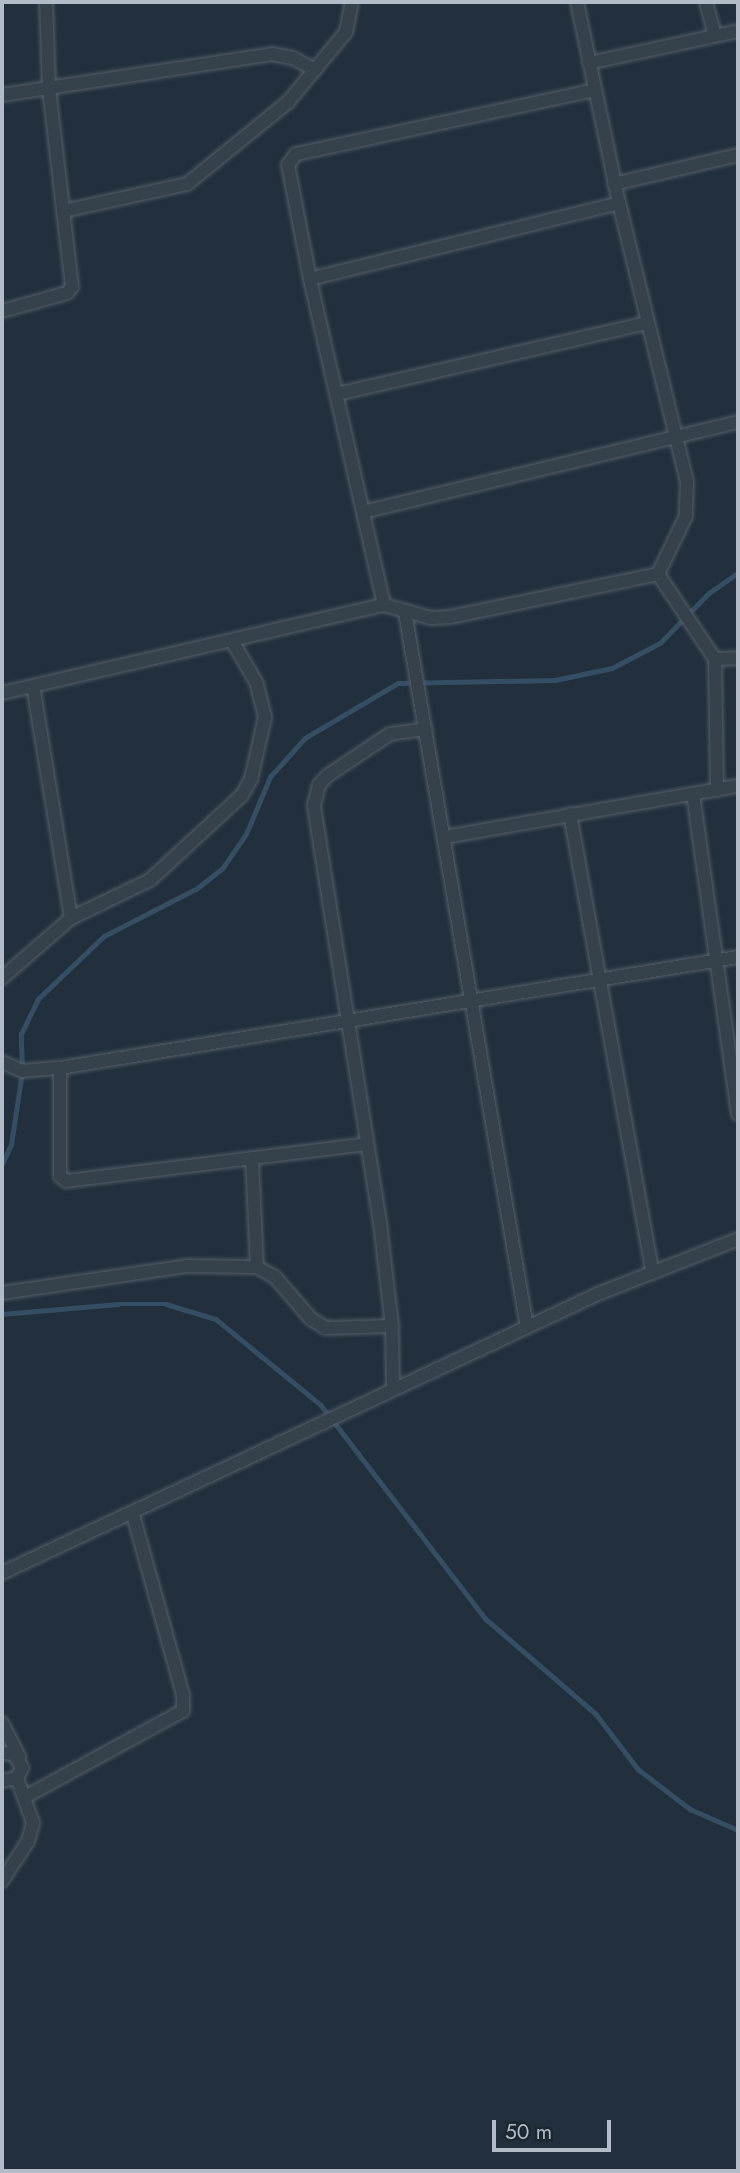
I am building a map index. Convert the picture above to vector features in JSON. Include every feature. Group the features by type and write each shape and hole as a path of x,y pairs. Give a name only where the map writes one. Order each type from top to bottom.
{"street":[{"path":"2,311 71,290 49,87 46,2"},
{"path":"63,211 187,184 279,111 346,32 352,2"},
{"path":"577,2 614,184 678,438 689,501 686,516 658,574"},
{"path":"706,2 715,35"},
{"path":"589,63 738,31"},
{"path":"2,95 272,54 293,58 315,70"},
{"path":"384,605 310,279 289,165 296,154 595,90"},
{"path":"614,184 737,160"},
{"path":"310,279 619,203"},
{"path":"337,394 647,323"},
{"path":"363,512 738,422"},
{"path":"2,693 384,605 405,612 450,617 658,574"},
{"path":"658,574 715,659 717,790"},
{"path":"405,612 474,1001 527,1327"},
{"path":"2,978 71,918 150,880 242,795 251,779 265,718 257,682 232,641"},
{"path":"715,659 738,658"},
{"path":"33,687 71,918"},
{"path":"393,1389 392,1326 315,794 327,776 383,738 426,729"},
{"path":"445,837 738,786"},
{"path":"693,794 714,961 738,1114"},
{"path":"570,814 652,1272"},
{"path":"2,1062 22,1070 60,1068 348,1018 474,1001 738,957"},
{"path":"60,1068 60,1176 63,1181 367,1144"},
{"path":"251,1158 257,1267"},
{"path":"2,1573 306,1434 393,1389 527,1327 652,1272 738,1239"},
{"path":"2,1293 186,1266 257,1267 275,1277 311,1319 326,1328 392,1326"},
{"path":"25,1797 183,1711 183,1695 133,1514"},
{"path":"2,1723 19,1757 22,1768 17,1778 33,1816 31,1832 2,1881"},
{"path":"2,1753 19,1757"},
{"path":"2,1781 17,1778"}],"waterway":[{"path":"2,1164 11,1145 22,1071 21,1034 38,999 104,936 196,889 222,869 246,834 270,777 305,738 398,683 555,680 612,668 660,643 709,593 738,573"},
{"path":"2,1314 118,1304 166,1304 216,1319 321,1405 486,1619 596,1714 638,1769 690,1809 738,1830"}]}
